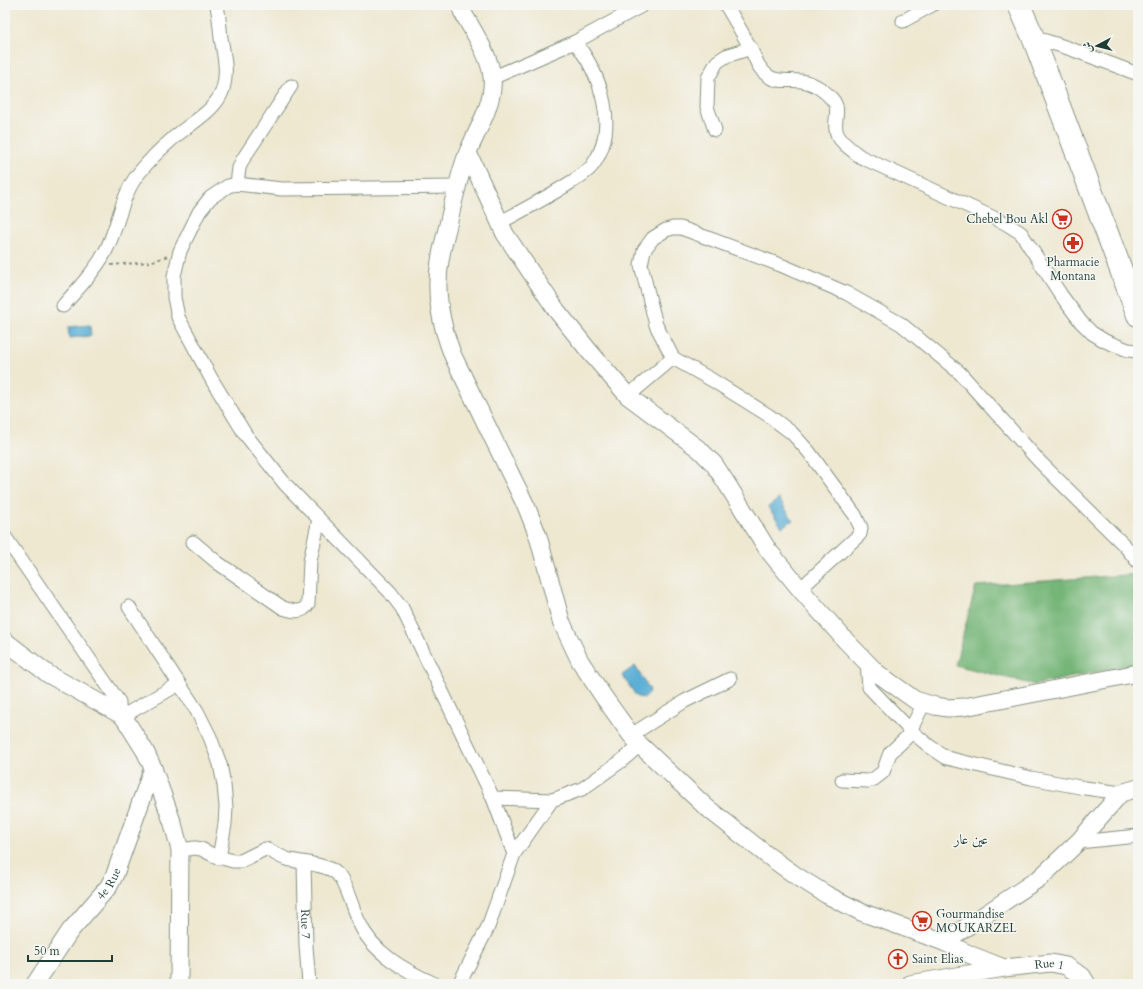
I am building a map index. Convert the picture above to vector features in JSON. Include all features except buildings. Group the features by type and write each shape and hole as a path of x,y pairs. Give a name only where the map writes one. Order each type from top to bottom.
{"highway":[{"path":"1019,5 1033,37 1138,315"}],"street":[{"path":"63,306 104,254 112,238 118,217 138,174 169,141 211,108 223,90 226,69 217,5"},
{"path":"461,5 462,11 487,58 492,78 490,97 482,123 468,153 457,187 440,260 438,280 440,312 446,338 453,356 527,508 538,536 561,621 580,661 635,740 706,806 795,875 828,895 861,912 944,942 1004,968"},
{"path":"492,78 575,42 643,5"},
{"path":"726,5 750,48 758,67 768,76 776,79 806,82 822,90 832,99 837,113 835,122 837,133 845,145 861,157 1005,223 1021,233 1061,295 1081,322 1092,333 1105,341 1128,350 1138,351"},
{"path":"903,21 932,5"},
{"path":"1033,37 1068,48 1138,74"},
{"path":"499,223 575,180 591,167 600,152 606,134 605,111 595,77 585,55 575,42"},
{"path":"714,130 707,107 708,78 717,62 726,56 750,48"},
{"path":"237,184 239,168 243,159 291,86"},
{"path":"468,153 505,234 556,311 628,396 700,450 714,464 768,550 800,589 877,673 915,700 948,708 964,707 1138,672"},
{"path":"457,187 282,189 237,184 228,186 210,198 199,212 180,251 174,276 174,297 178,317 212,380 245,434 285,484 399,603 493,798 514,854"},
{"path":"800,589 860,534 861,528 855,515 809,452 792,433 768,415 712,380 673,358 656,325 641,265 644,250 653,238 666,230 681,228 783,266 846,293 901,324 960,373 1040,462 1125,546 1138,562"},
{"path":"628,396 673,358"},
{"path":"193,542 218,563 283,608 296,612 306,608 308,604 310,561 319,519"},
{"path":"5,537 119,702 121,715 145,751 153,768 180,850 179,984"},
{"path":"129,607 197,711 210,737 220,764 226,807 225,824 219,858"},
{"path":"5,641 48,674 121,715"},
{"path":"867,663 869,686 910,730 929,746 947,758 1032,778 1085,788 1121,793 1138,788"},
{"path":"493,798 552,800 582,789 620,762 635,740 685,702 730,680"},
{"path":"121,715 179,684"},
{"path":"842,780 859,781 874,779 883,772 890,753 907,736 924,703"},
{"name":"4e Rue","path":"35,984 70,931 109,886 115,874 153,768"},
{"path":"944,942 1041,877 1078,842 1121,793"},
{"path":"460,984 488,928 514,854 552,800"},
{"path":"1078,842 1138,836"},
{"path":"180,850 195,848 201,849 219,858 241,861 265,849 285,858 327,867 337,873 346,890 359,924 375,946 390,959 435,984"},
{"name":"Rue 7","path":"304,863 307,971 310,984"},
{"name":"Rue 1","path":"910,984 1004,968 1045,963 1066,966 1082,976 1087,984"}],"path":[{"path":"96,266 150,262 180,251"}],"green space":[{"path":"1138,574 1138,663 1035,685 955,665 976,586"}],"water":[{"path":"90,325 91,336 69,338 68,327"},
{"path":"779,499 793,520 782,527 768,507"},
{"path":"635,666 650,690 645,698 637,697 622,675"}],"place":[{"name":"Chebel Bou Akl","path":"1062,219"},
{"name":"Pharmacie Montana","path":"1073,243"},
{"name":"Gourmandise MOUKARZEL","path":"922,921"},
{"name":"Saint Elias","path":"898,959"}],"district":[{"name":"عين عار","path":"971,839"}]}
